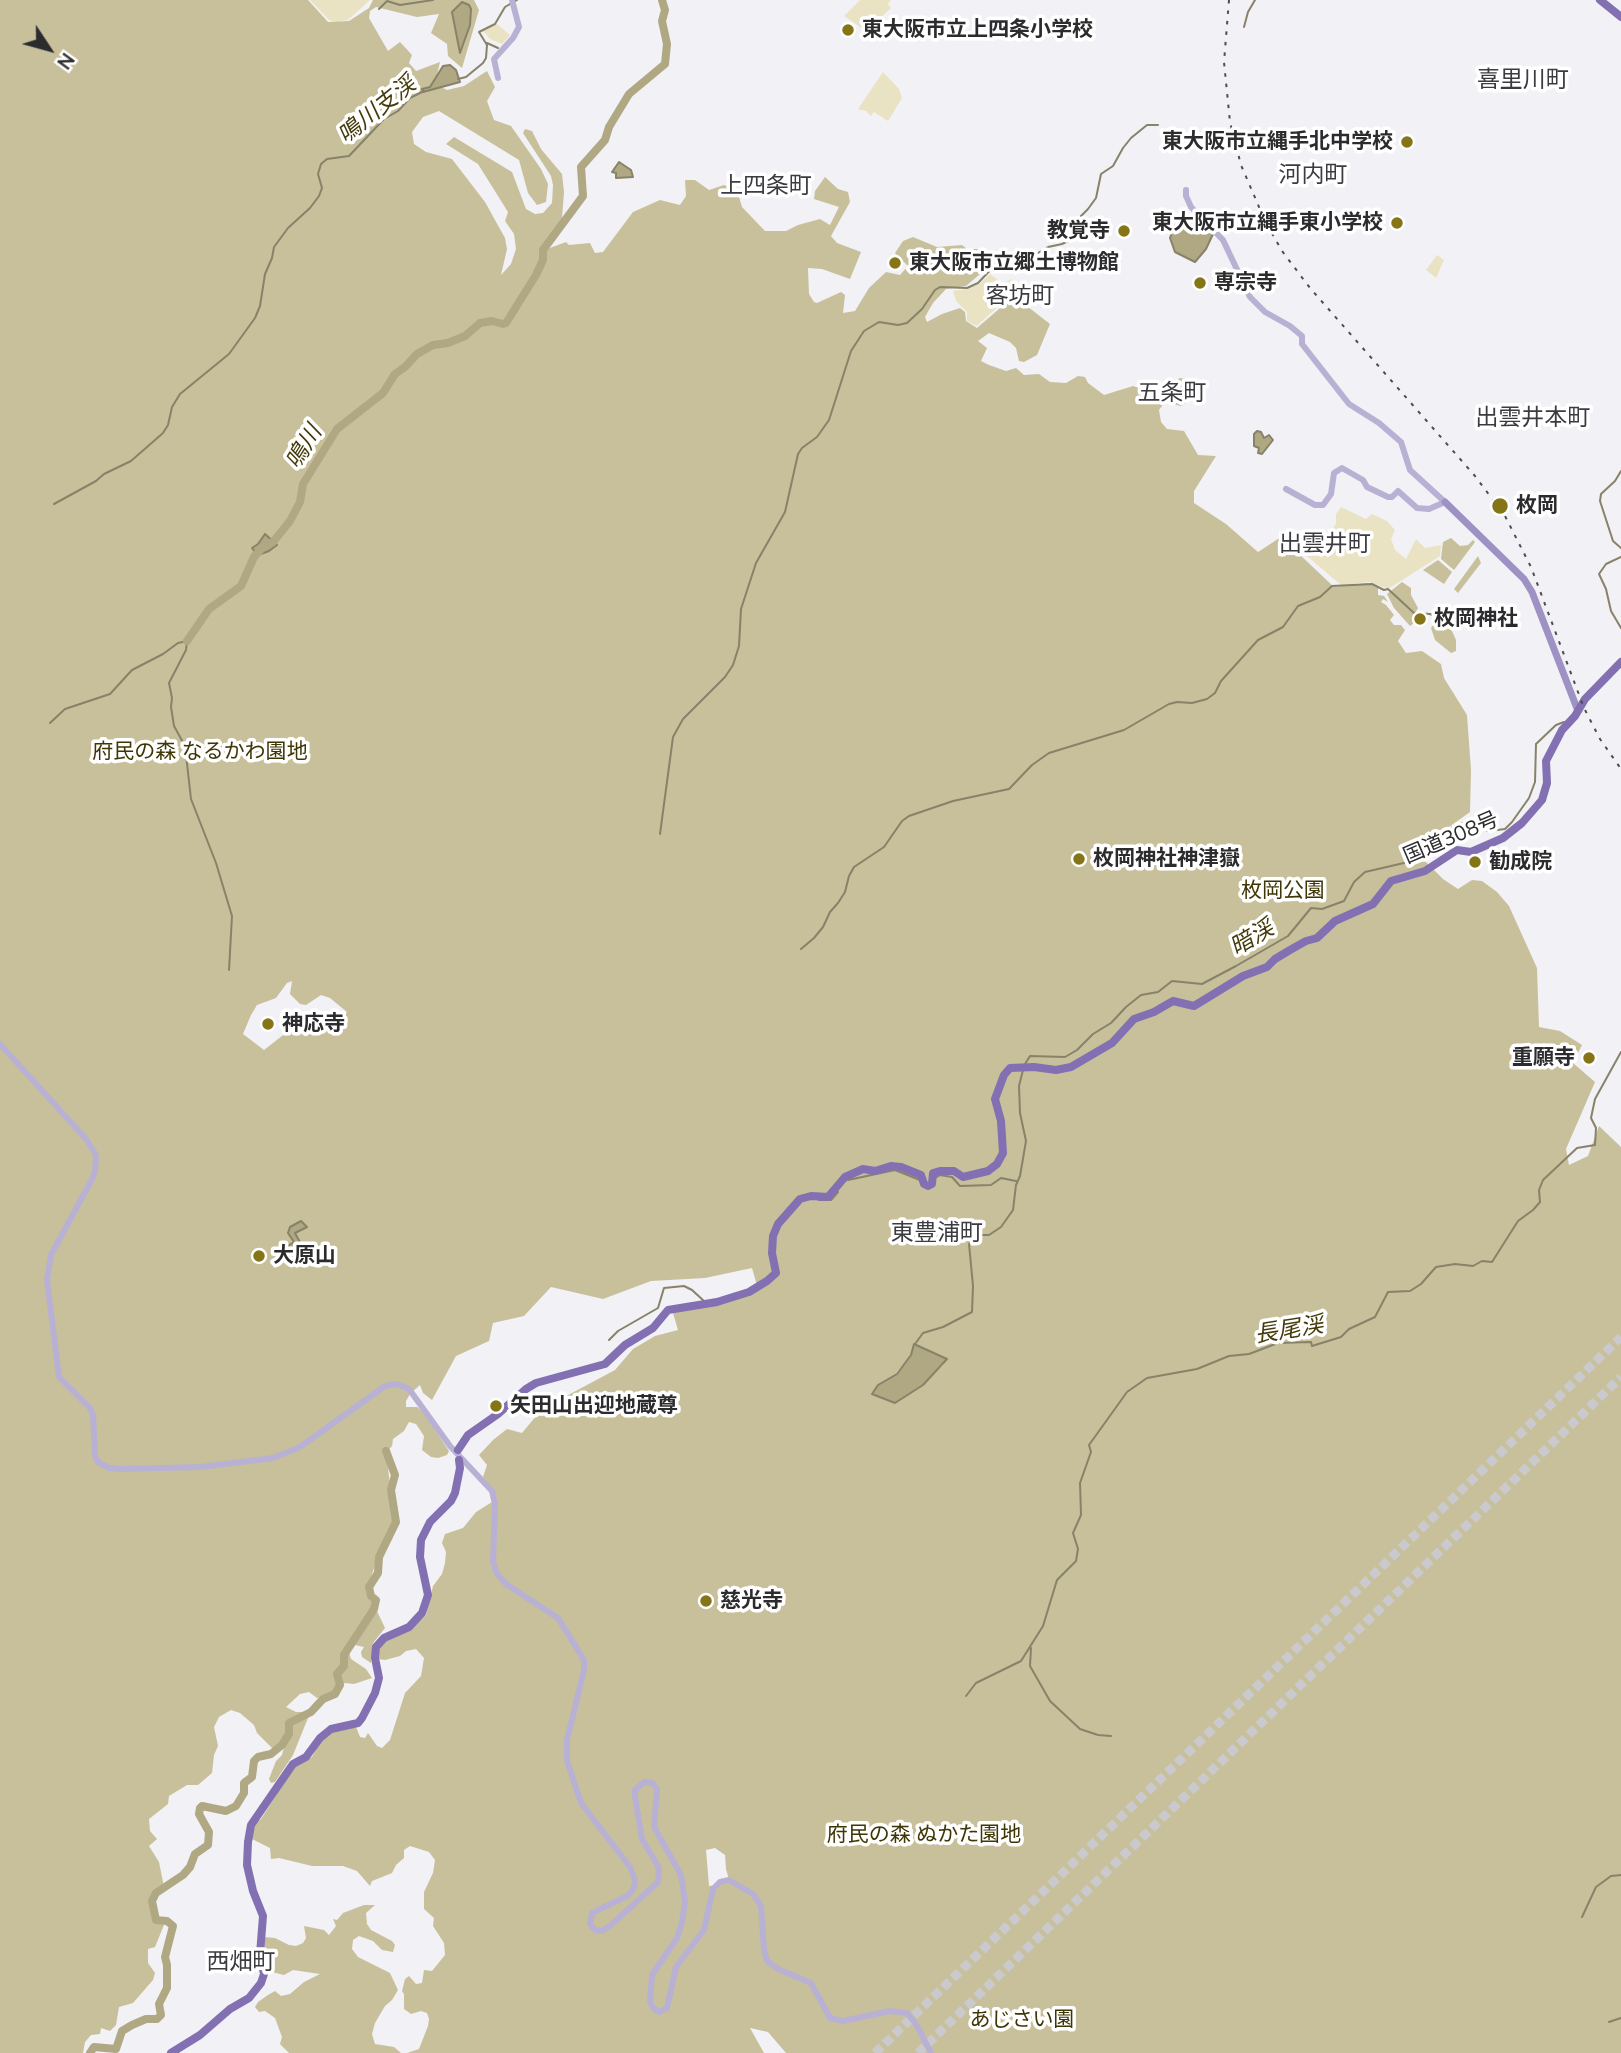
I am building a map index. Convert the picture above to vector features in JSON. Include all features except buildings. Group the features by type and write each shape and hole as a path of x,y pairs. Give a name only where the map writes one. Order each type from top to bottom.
{"highway":[{"path":"1600,0 1621,17"},
{"name":"国道308号","path":"458,1450 468,1435 498,1414 526,1389 536,1383 604,1364 625,1345 653,1328 668,1310 717,1302 749,1292 774,1276 776,1269 772,1253 773,1236 778,1224 800,1199 811,1196 828,1197 845,1177 863,1169 875,1171 895,1167 919,1174 927,1180 933,1173 940,1171 954,1171 963,1177 988,1171 1000,1160 1003,1153 1001,1121 995,1099 1010,1068 1056,1070 1071,1067 1112,1043 1134,1019 1173,1001 1196,1005 1243,976 1267,967 1306,941 1317,938 1335,921 1373,904 1391,881 1425,871 1457,850 1471,852 1503,838 1528,817 1543,798 1547,783 1546,761 1562,730 1585,699 1621,662"},
{"path":"171,2053 249,1998 261,1983 264,1974 260,1954 263,1916 247,1865 251,1825 293,1764 306,1757 320,1738 331,1730 360,1721 375,1693 379,1678 374,1658 376,1647 384,1638 409,1627 424,1610 428,1595 420,1558 421,1540 430,1522 451,1501 455,1493 459,1460"}],"main road":[{"path":"1445,502 1513,567 1528,586 1578,711"}],"street":[{"path":"498,78 494,59 519,27 512,0"},
{"path":"1186,190 1191,207 1223,240 1250,297 1265,312 1302,336 1302,344 1349,404 1379,423 1401,442 1410,470 1445,502 1429,509 1417,508 1398,491 1390,498 1367,488 1363,480 1342,468 1334,473 1331,494 1323,505 1315,505 1286,489"},
{"path":"0,1044 78,1129 93,1147 96,1156 92,1180 51,1255 47,1280 58,1377 90,1408 93,1415 95,1457 98,1462 109,1468 119,1469 200,1467 273,1458 300,1447 385,1385 397,1384 409,1389 453,1449 492,1491 495,1504 493,1562 497,1574 506,1584 558,1618 584,1660 567,1740 569,1769 581,1803 630,1867 635,1880 629,1895 592,1913 591,1926 598,1931 605,1929 637,1903 658,1882 659,1868 642,1839 635,1797 640,1784 644,1782 652,1783 657,1789 654,1828 678,1867 685,1897 680,1931 652,1975 650,2001 653,2008 659,2012 667,2008 676,1967 704,1930 713,1889 720,1882 729,1880 747,1889 759,1901 765,1955 769,1964 811,1983 831,2018 843,2021 890,2011 906,2013 916,2024 931,2053"}],"shaded area":[{"path":"310,0 370,0 348,20 336,22 329,20"},
{"path":"860,0 891,0 888,4 891,8 866,31 844,16"},
{"path":"462,2 471,9 470,25 460,53 452,12"},
{"path":"497,24 510,35 502,44 490,39 483,31"},
{"path":"450,65 456,70 460,82 423,92 422,89 430,87 443,66"},
{"path":"883,72 899,89 902,98 888,121 874,112 871,116 858,109"},
{"path":"619,162 631,170 633,177 616,178 616,173 612,172"},
{"path":"1194,215 1213,234 1206,249 1195,262 1175,252 1170,238 1174,226"},
{"path":"1437,255 1444,260 1436,278 1426,270"},
{"path":"990,274 1003,284 1011,279 1019,287 977,326 967,321 967,312 956,301 953,291 979,284"},
{"path":"1261,432 1264,438 1269,435 1273,440 1262,454 1258,453 1259,448 1254,446 1254,434"},
{"path":"1341,507 1366,519 1372,514 1387,521 1395,530 1391,539 1395,550 1406,559 1416,539 1425,548 1441,545 1440,556 1388,589 1369,582 1341,585 1301,551 1304,547 1318,547 1325,537 1330,535"},
{"path":"265,534 277,545 261,554 255,552 252,548"},
{"path":"301,1221 307,1227 295,1233 303,1248 296,1254 289,1251 289,1245 294,1242 288,1233 290,1227"},
{"path":"914,1344 947,1359 923,1385 895,1403 872,1394 878,1385 897,1374 911,1355"}],"green space":[{"path":"0,0 308,0 328,22 349,21 369,8 373,0 474,0 479,10 462,68 448,56 447,44 431,33 439,14 417,17 376,7 370,11 369,18 388,51 400,42 412,55 409,63 416,71 440,62 435,84 447,90 464,86 487,71 495,87 487,101 494,120 511,126 541,169 548,184 546,202 537,205 528,193 519,160 439,111 423,117 412,132 414,144 426,152 452,159 485,202 505,238 507,249 501,275 511,264 516,249 514,234 505,221 508,212 478,164 446,144 454,137 512,172 526,209 535,214 543,213 552,203 553,185 551,176 523,133 525,129 532,131 541,149 562,174 564,192 562,218 539,252 566,242 569,245 590,243 595,253 603,252 633,212 660,200 680,205 686,196 685,180 695,180 709,190 724,185 737,190 742,207 765,231 786,231 820,219 830,225 839,207 814,199 815,191 825,177 838,189 848,192 850,202 831,236 837,243 861,252 850,279 822,269 808,268 809,294 814,302 841,292 845,295 843,313 855,311 869,288 886,272 900,275 908,266 895,253 903,241 913,237 937,247 962,245 967,249 979,249 993,257 994,262 966,286 946,289 933,303 925,317 927,322 960,308 965,312 966,321 977,328 1014,296 1050,324 1037,355 1024,362 1019,361 1016,348 1010,342 989,333 978,341 987,348 981,361 989,365 1006,371 1016,368 1024,375 1039,374 1050,382 1066,383 1078,376 1085,377 1088,383 1104,395 1133,386 1153,398 1180,378 1192,380 1203,392 1201,398 1191,399 1181,406 1165,402 1159,410 1161,422 1167,429 1184,431 1198,455 1216,456 1194,491 1194,503 1226,524 1258,552 1281,537 1334,587 1368,583 1378,588 1378,595 1384,596 1388,602 1383,599 1381,602 1394,615 1390,620 1405,630 1398,641 1406,653 1422,651 1441,664 1444,678 1467,715 1471,770 1470,812 1442,832 1423,859 1443,879 1458,889 1472,880 1482,881 1497,892 1509,906 1537,968 1539,1027 1560,1031 1582,1045 1573,1063 1595,1082 1566,1149 1569,1165 1588,1156 1599,1126 1621,1147 1621,2053 786,2053 768,2032 750,2028 764,2053 407,2053 419,2049 429,2019 427,2013 421,2011 411,2014 404,2009 402,1991 405,1979 409,1976 416,1984 422,1983 424,1970 432,1971 445,1955 444,1943 433,1926 434,1918 424,1909 424,1892 433,1873 435,1860 429,1852 410,1846 404,1850 404,1858 392,1873 372,1881 370,1886 357,1871 343,1866 312,1866 279,1858 271,1859 270,1848 250,1838 256,1822 261,1819 294,1767 312,1757 321,1741 338,1728 356,1727 360,1737 365,1738 368,1733 377,1746 382,1748 390,1740 405,1693 421,1676 424,1658 416,1649 385,1660 378,1659 377,1651 382,1643 410,1630 426,1615 433,1586 442,1574 445,1563 446,1552 442,1543 445,1534 463,1528 476,1512 492,1502 494,1491 483,1477 487,1465 479,1455 507,1429 522,1433 542,1409 615,1370 633,1349 655,1336 678,1330 673,1313 758,1289 752,1268 705,1278 651,1281 603,1299 551,1287 524,1316 493,1323 489,1341 456,1356 432,1400 423,1393 420,1385 410,1394 406,1407 417,1407 424,1413 449,1451 447,1455 438,1458 431,1457 422,1450 424,1436 416,1424 409,1422 404,1431 393,1439 392,1446 386,1453 395,1523 379,1553 367,1590 385,1628 373,1643 371,1663 362,1657 364,1647 355,1645 353,1638 348,1648 351,1659 366,1669 372,1678 354,1684 345,1683 327,1696 317,1698 309,1692 300,1694 286,1707 296,1712 305,1712 308,1718 293,1755 275,1782 271,1783 269,1779 284,1747 278,1745 274,1750 257,1733 254,1725 240,1713 231,1710 219,1717 214,1727 218,1746 212,1773 198,1785 187,1785 169,1796 168,1804 149,1819 150,1831 157,1839 149,1846 159,1862 164,1887 150,1898 153,1918 164,1925 155,1947 148,1949 148,1963 155,1973 153,1980 133,2003 119,2007 116,2025 110,2031 101,2028 100,2034 91,2035 85,2042 83,2053 0,2053","holes":["292,981 290,994 300,1004 306,1005 321,995 330,998 347,1012 338,1025 315,1009 312,1010 300,1025 264,1050 243,1034 257,1005 276,998 287,983","915,1344 947,1359 918,1388 893,1402 878,1395 909,1358","715,1848 725,1855 730,1883 709,1886 706,1850"]},
{"path":"1451,538 1460,546 1468,545 1473,540 1475,542 1454,570 1441,559 1443,542"},
{"path":"1478,556 1481,563 1458,593 1454,589"},
{"path":"1438,560 1452,572 1444,584 1423,570"},
{"path":"1402,582 1411,588 1411,595 1418,608 1413,617 1414,623 1410,626 1394,608 1387,594"},
{"path":"1437,619 1448,622 1456,640 1456,651 1451,653 1435,640 1431,628"},
{"path":"364,1905 375,1905 366,1913 367,1924 371,1930 395,1945 393,1952 382,1950 373,1941 359,1936 353,1940 352,1949 358,1957 390,1973 398,1990 385,2006 372,2034 375,2044 394,2047 401,2053 289,2053 280,2044 282,2037 275,2018 265,2011 259,2012 255,2007 275,1991 281,1996 290,1994 304,1982 320,1974 293,1970 284,1975 272,1972 265,1963 264,1937 296,1946 306,1938 304,1926 324,1930 329,1935 336,1926 333,1919 337,1920 343,1913"}],"waterway":[{"path":"379,9 387,1 400,5 433,0"},
{"name":"鳴川支渓","path":"458,79 466,77 486,58 487,45 479,32 495,24 505,7 517,0"},
{"name":"鳴川","path":"187,641 209,609 241,586 254,557 264,546 273,542 290,521 300,502 303,484 337,429 383,393 395,374 417,354 433,345 448,343 465,336 480,323 506,323 536,275 543,260 543,250 583,196 581,167 605,140 609,127 629,94 665,64 667,44 662,21 665,10 662,0"},
{"path":"1244,27 1255,0"},
{"path":"487,43 498,48"},
{"name":"鳴川支渓","path":"54,504 131,461 163,433 168,425 172,407 180,394 229,354 255,318 274,247 319,196 322,188 318,174 321,164 327,159 349,156 384,119 398,111 410,98 424,91"},
{"path":"660,834 673,737 683,719 725,677 733,665 739,646 741,609 756,563 785,512 798,454 817,437 829,420 851,351 864,331 879,322 898,325 907,323 940,287 967,288 978,283 997,263 1031,257 1048,247 1081,235 1084,231 1080,217 1096,198 1101,174 1113,166 1131,138 1147,125 1158,125"},
{"name":"暗渓","path":"1621,471 1601,494 1600,501 1613,541 1621,548"},
{"name":"暗渓","path":"1621,557 1606,564 1599,574 1611,611 1621,628"},
{"path":"801,949 823,927 845,892 854,867 884,847 902,821 909,816 953,801 1009,789 1032,765 1049,753 1124,730 1169,704 1207,699 1215,693 1221,681 1258,640 1283,627 1298,606 1320,597 1332,586 1372,584 1384,590 1388,589 1414,613 1430,614 1448,621"},
{"name":"鳴川","path":"50,723 65,709 110,694 132,670 178,643 187,641 186,650 169,683 171,707 174,726 185,746 191,799 216,863 232,916 229,970"},
{"name":"暗渓","path":"1025,1064 1030,1056 1065,1057 1077,1050 1141,995 1158,992 1172,981 1202,984 1236,966 1288,936 1311,908 1322,909 1344,901 1354,882 1365,872 1430,857 1447,831 1455,825 1462,823 1489,831 1505,829 1529,798 1535,782 1536,744 1556,725 1564,722"},
{"name":"長尾渓","path":"966,1696 976,1683 1021,1661 1043,1626 1057,1580 1076,1561 1078,1549 1073,1533 1081,1515 1080,1483 1091,1452 1089,1445 1127,1392 1147,1378 1197,1369 1229,1356 1249,1354 1278,1343 1311,1342 1312,1346 1341,1337 1349,1329 1375,1317 1388,1292 1410,1291 1421,1284 1436,1267 1455,1264 1473,1266 1482,1261 1492,1262 1518,1221 1540,1202 1539,1190 1543,1180 1577,1148 1595,1145 1596,1128 1591,1118 1595,1099 1621,1052"},
{"path":"915,1344 923,1333 943,1327 972,1312 973,1286 969,1244 975,1235 989,1235 1001,1227 1013,1210 1026,1141 1020,1113 1019,1086 1023,1070"},
{"path":"848,1180 895,1170 920,1180"},
{"path":"935,1178 940,1175 952,1177 960,1186 991,1185 1001,1178 1016,1181"},
{"path":"819,1200 831,1200 838,1192"},
{"path":"609,1340 618,1331 658,1308 664,1288 684,1286 704,1301"},
{"path":"90,2053 94,2047 116,2049 122,2031 146,2019 157,2019 161,2015 159,2004 167,1988 165,1957 173,1926 167,1921 156,1920 152,1901 156,1893 183,1875 190,1867 195,1854 208,1845 209,1832 199,1814 200,1808 202,1806 226,1811 236,1806 244,1793 244,1783 252,1777 254,1761 258,1757 271,1754 282,1745 289,1734 289,1723 311,1712 323,1699 335,1694 340,1685 337,1674 344,1666 344,1655 374,1609 376,1600 371,1596 369,1587 378,1573 379,1557 396,1522 391,1490 395,1475 386,1451"},
{"path":"1031,1648 1030,1666 1050,1701 1080,1729 1111,1736"},
{"path":"1582,1917 1596,1887 1611,1876 1621,1875"},
{"path":"1609,2022 1621,2018"}],"tunnel":[{"path":"875,2053 1621,1337"},
{"path":"918,2053 1621,1377"}],"railway":[{"path":"1229,0 1224,62 1230,122 1241,165 1265,221 1282,251 1310,288 1475,476 1505,516 1531,567 1584,708 1600,739 1621,769"}],"place":[{"name":"東大阪市立上四条小学校","path":"848,30"},
{"name":"東大阪市立縄手北中学校","path":"1407,142"},
{"name":"東大阪市立縄手東小学校","path":"1397,223"},
{"name":"教覚寺","path":"1124,231"},
{"name":"東大阪市立郷土博物館","path":"895,263"},
{"name":"専宗寺","path":"1200,283"},
{"name":"枚岡","path":"1500,506"},
{"name":"枚岡神社","path":"1420,619"},
{"name":"枚岡神社神津嶽","path":"1079,859"},
{"name":"勧成院","path":"1475,862"},
{"name":"神応寺","path":"268,1024"},
{"name":"重願寺","path":"1589,1058"},
{"name":"大原山","path":"259,1256"},
{"name":"矢田山出迎地蔵尊","path":"496,1406"},
{"name":"慈光寺","path":"706,1601"}],"district":[{"name":"喜里川町","path":"1523,80"},
{"name":"河内町","path":"1313,175"},
{"name":"上四条町","path":"766,186"},
{"name":"客坊町","path":"1020,296"},
{"name":"五条町","path":"1172,393"},
{"name":"出雲井本町","path":"1533,418"},
{"name":"出雲井町","path":"1325,544"},
{"name":"東豊浦町","path":"937,1233"},
{"name":"西畑町","path":"241,1962"}],"park label":[{"name":"府民の森 なるかわ園地","path":"200,752"},
{"name":"枚岡公園","path":"1283,891"},
{"name":"府民の森 ぬかた園地","path":"924,1835"},
{"name":"あじさい園","path":"1022,2020"}]}
